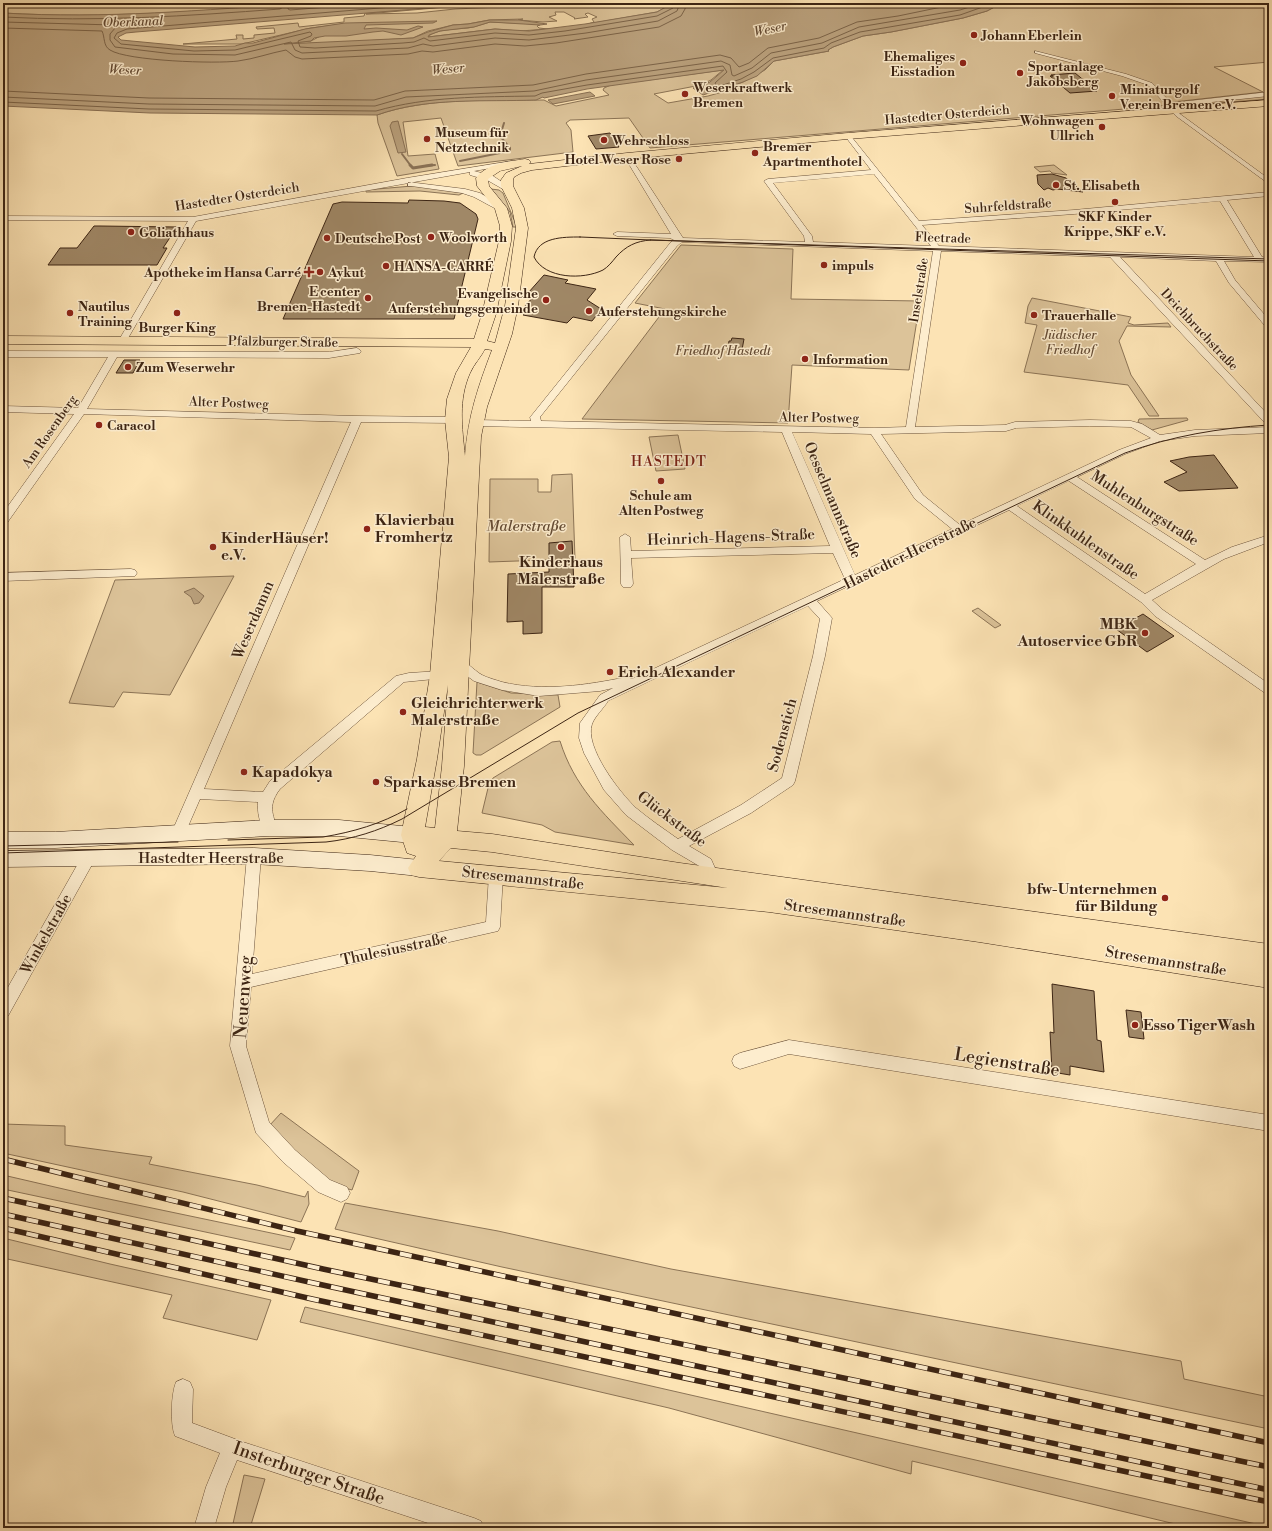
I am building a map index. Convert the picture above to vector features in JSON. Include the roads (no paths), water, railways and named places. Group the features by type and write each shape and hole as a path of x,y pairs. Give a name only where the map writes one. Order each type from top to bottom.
{"main road":[{"name":"Hastedter Osterdeich","path":"523,166 1172,107 1269,103"},
{"path":"419,868 412,835 427,759 440,675 457,457 453,420 457,392 467,366 478,346 489,314 505,241 506,226 501,208 481,192 481,183 484,176 489,171 497,168 523,166"},
{"path":"419,868 445,839 453,766 474,453 473,439 475,423 483,393 500,347 510,314 522,230 521,216 517,206 505,189 508,179 512,173 523,166"},
{"name":"Pfalzburger Straße","path":"3,340 123,340 500,347"},
{"name":"Pfalzburger Straße","path":"3,347 330,348 357,351 447,355 478,346"},
{"path":"447,355 467,366"},
{"name":"Hastedter Heerstraße","path":"3,840 55,840 268,828 339,828 445,839"},
{"name":"Stresemannstraße","path":"445,839 492,843 712,876 1269,955"},
{"name":"Hastedter Heerstraße","path":"3,858 254,856 370,863 419,868"},
{"name":"Stresemannstraße","path":"419,868 769,902 979,932 1269,977"}],"street":[{"path":"1037,52 1124,75 1150,84 1172,107 1269,182"},
{"path":"1172,107 1269,94"},
{"name":"Inselstraße","path":"848,136 937,249 910,430"},
{"path":"537,424 535,417 674,244 680,240 627,156"},
{"name":"Hastedter Osterdeich","path":"3,218 132,220 193,219 501,164 523,166"},
{"path":"460,171 484,176 495,181 505,189"},
{"path":"810,244 808,236 768,181 876,172"},
{"name":"Hastedter Osterdeich","path":"378,186 484,176"},
{"path":"407,183 481,192 505,189"},
{"name":"Suhrfeldstraße","path":"917,223 1074,212 1269,194"},
{"path":"1222,198 1260,260"},
{"path":"123,340 193,219"},
{"name":"Fleetrade","path":"617,234 671,236 680,240 1269,260"},
{"name":"Deichbruchstraße","path":"1113,255 1269,424"},
{"path":"1219,259 1232,281 1269,325"},
{"name":"Pfalzburger Straße","path":"3,354 329,355 357,351"},
{"name":"Am Rosenberg","path":"5,516 81,410 114,354"},
{"name":"Alter Postweg","path":"3,409 81,410 357,419 453,420"},
{"name":"Weserdamm","path":"178,834 357,419"},
{"name":"Alter Postweg","path":"475,423 874,431 1006,428 1015,425 1090,423 1131,424 1139,426 1158,438"},
{"name":"Hastedter Heerstraße","path":"586,723 604,698 1122,452 1158,438 1269,424"},
{"name":"Oesselmannstraße","path":"786,430 852,581"},
{"path":"874,431 919,497 960,530"},
{"name":"Muhlenburgstraße","path":"1070,477 1204,564"},
{"name":"Klinkkuhlenstraße","path":"1010,506 1145,599 1159,614 1269,690"},
{"name":"Heinrich-Hagens-Straße","path":"625,537 627,584"},
{"path":"1145,599 1204,564 1247,544 1269,538"},
{"name":"Heinrich-Hagens-Straße","path":"626,555 837,549"},
{"path":"3,577 131,573"},
{"name":"Sodenstich","path":"677,846 746,809 788,781 818,663 826,618 810,601"},
{"name":"Hastedter Heerstraße","path":"460,665 478,678 502,686 539,692 600,687 630,680 663,669"},
{"path":"195,794 265,797 275,785 400,679 440,675"},
{"name":"Glückstraße","path":"586,723 585,738 590,753 609,786 631,811 677,846 706,863 712,876"},
{"name":"Hastedter Heerstraße","path":"265,797 263,809 268,828"},
{"name":"Neuenweg","path":"254,856 238,1046 262,1126 289,1156 324,1186 341,1193"},
{"name":"Winkelstraße","path":"3,1011 89,857"},
{"name":"Thulesiusstraße","path":"244,982 493,927 496,875"},
{"name":"Legienstraße","path":"740,1061 789,1047 1269,1123"},
{"name":"Insterburger Straße","path":"183,1389 182,1429 232,1448 474,1528"},
{"path":"204,1528 216,1487 232,1448"}],"water":[{"path":"305,3 489,3 136,32 126,33 118,37 121,40 195,47 235,46 245,43 253,43 305,29 345,23 437,21 433,23 366,25 364,29 376,28 407,30 418,26 423,27 401,35 383,31 346,36 325,36 314,38 311,41 284,44 413,38 453,25 490,20 519,20 547,24 540,25 490,22 474,27 440,31 429,35 428,37 495,29 529,31 585,24 657,12 673,3 1002,3 987,11 963,18 863,36 833,47 828,50 829,51 774,61 757,76 703,95 693,88 710,82 724,70 587,89 543,97 536,100 436,103 396,109 377,115 150,113 3,106 3,13 79,15 154,13"},
{"path":"590,92 595,96 553,104 548,100"},
{"path":"398,121 406,152 398,153 390,126 392,122"},
{"path":"194,588 204,596 199,603 194,604 191,597 184,592"}],"waterway":[{"path":"460,161 510,151 510,148 500,136 504,123"},
{"path":"402,154 411,166"},
{"path":"427,166 432,165"},
{"path":"427,166 435,165"},
{"path":"411,166 413,168 427,166"}],"tram line":[{"path":"580,237 651,240 628,247 603,270 585,275 565,276 555,273 547,270 539,264 534,257 536,250 540,245 559,238 580,237"},
{"path":"651,240 1269,259"},
{"path":"651,240 1269,261"},
{"path":"3,853 326,842 356,837 375,831 402,819 578,713 1125,453 1178,437 1232,428 1269,425"},
{"path":"228,840 323,837 366,827 407,809"},
{"path":"3,846 178,842"}],"railway":[{"path":"3,1159 297,1231 1269,1443"},
{"path":"3,1198 323,1269 1269,1467"},
{"path":"3,1214 318,1284 1269,1490"},
{"path":"3,1228 312,1299 1269,1502"}],"place":[{"name":"Johann Eberlein","path":"974,35"},
{"name":"Ehemaliges Eisstadion","path":"963,63"},
{"name":"Sportanlage Jakobsberg","path":"1020,73"},
{"name":"Weserkraftwerk Bremen","path":"685,94"},
{"name":"Miniaturgolf Verein Bremen e.V.","path":"1112,96"},
{"name":"Wohnwagen Ullrich","path":"1102,127"},
{"name":"Museum für Netztechnik","path":"427,139"},
{"name":"Wehrschloss","path":"604,140"},
{"name":"Bremer Apartmenthotel","path":"755,153"},
{"name":"Hotel Weser Rose","path":"679,159"},
{"name":"St. Elisabeth","path":"1056,185"},
{"name":"SKF Kinder Krippe, SKF e.V.","path":"1115,202"},
{"name":"Goliathhaus","path":"131,232"},
{"name":"Woolworth","path":"431,237"},
{"name":"Deutsche Post","path":"327,238"},
{"name":"impuls","path":"824,265"},
{"name":"HANSA-CARRÉ","path":"386,266"},
{"name":"Apotheke im Hansa Carré","path":"309,272"},
{"name":"Aykut","path":"320,272"},
{"name":"E center Bremen-Hastedt","path":"368,298"},
{"name":"Evangelische Auferstehungsgemeinde","path":"546,300"},
{"name":"Auferstehungskirche","path":"589,311"},
{"name":"Nautilus Training","path":"70,313"},
{"name":"Burger King","path":"177,313"},
{"name":"Trauerhalle","path":"1034,315"},
{"name":"Information","path":"805,359"},
{"name":"Zum Weserwehr","path":"128,367"},
{"name":"Caracol","path":"99,425"},
{"name":"Schule am Alten Postweg","path":"661,481"},
{"name":"Klavierbau Fromhertz","path":"367,529"},
{"name":"KinderHäuser! e.V.","path":"213,547"},
{"name":"Kinderhaus Malerstraße","path":"561,547"},
{"name":"MBK Autoservice GbR","path":"1145,633"},
{"name":"Erich Alexander","path":"610,672"},
{"name":"Gleichrichterwerk Malerstraße","path":"403,712"},
{"name":"Kapadokya","path":"244,772"},
{"name":"Sparkasse Bremen","path":"376,782"},
{"name":"bfw-Unternehmen für Bildung","path":"1165,898"},
{"name":"Esso TigerWash","path":"1135,1025"}],"district":[{"name":"HASTEDT","path":"669,461"}],"water label":[{"name":"Oberkanal","path":"133,21"},
{"name":"Weser","path":"770,28"},
{"name":"Weser","path":"448,68"},
{"name":"Weser","path":"125,69"}],"park label":[{"name":"Jüdischer Friedhof","path":"1070,342"},
{"name":"Friedhof Hastedt","path":"723,350"},
{"name":"Malerstraße","path":"526,526"}]}
